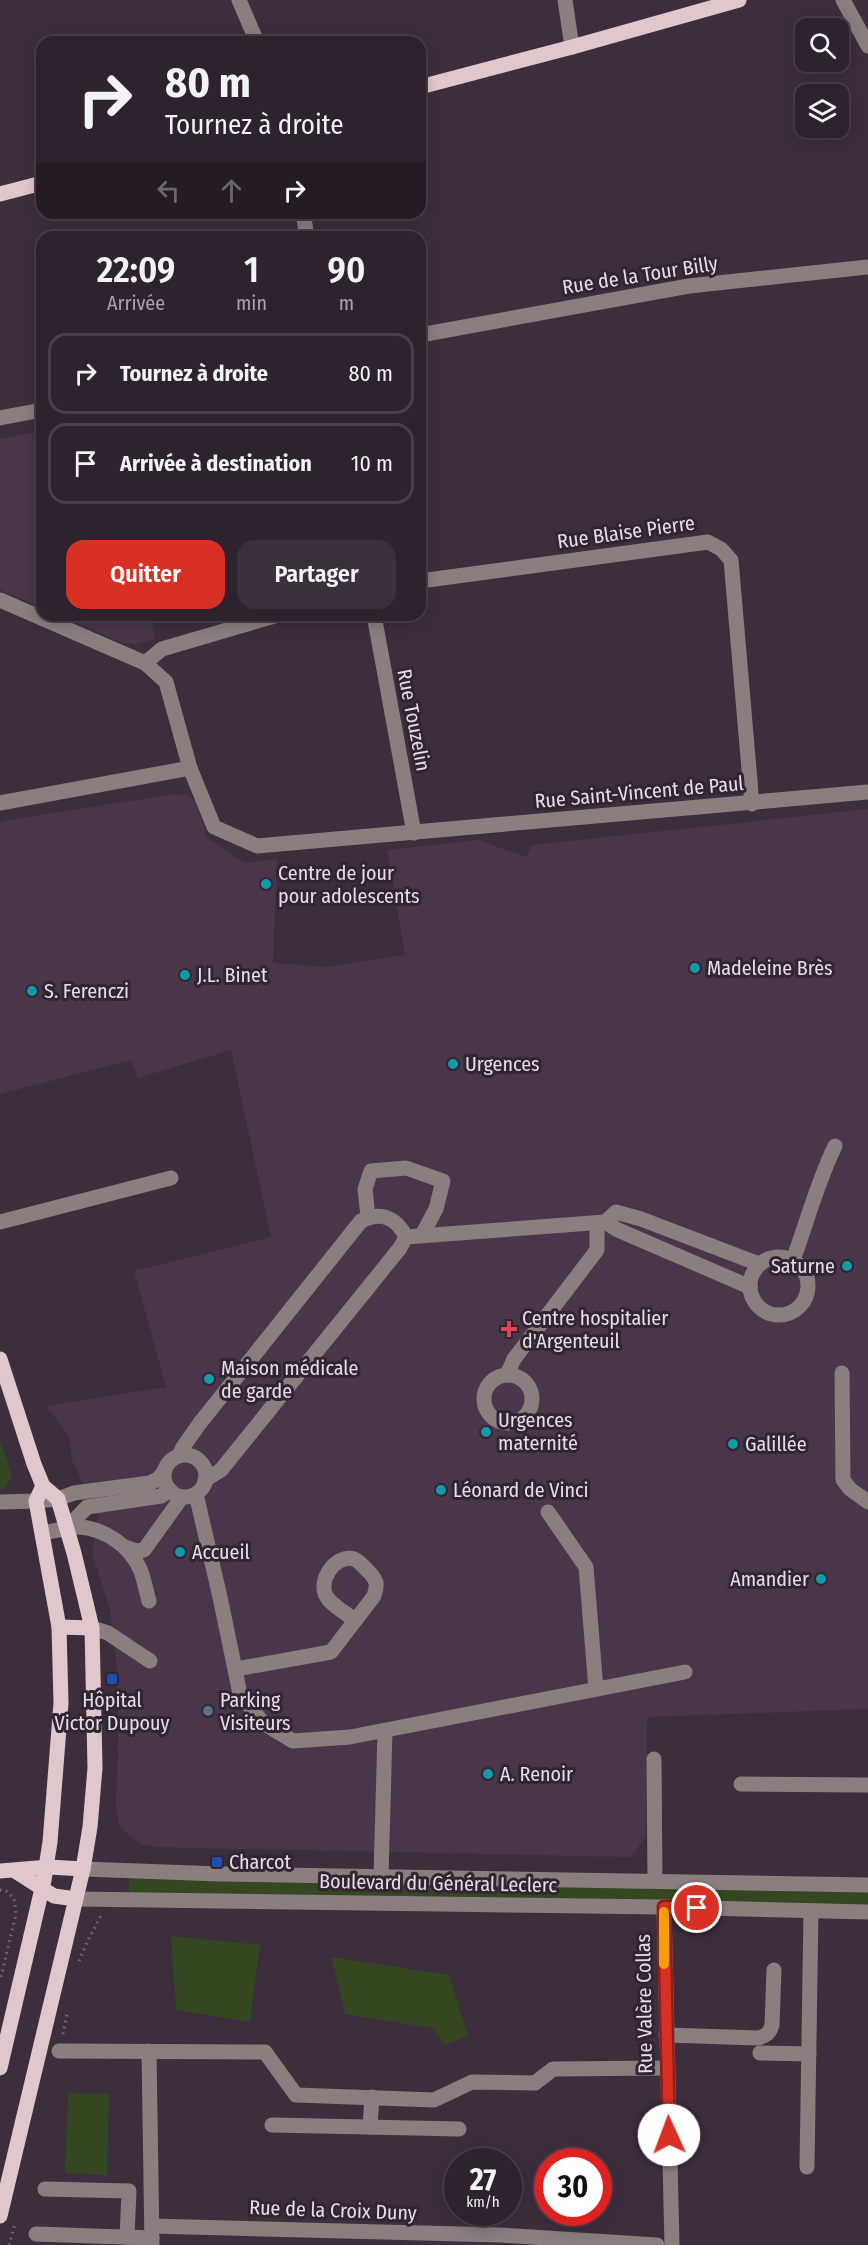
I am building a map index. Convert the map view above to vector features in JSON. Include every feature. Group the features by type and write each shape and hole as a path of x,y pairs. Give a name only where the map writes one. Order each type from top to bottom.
{"main road":[{"path":"426,85 739,0"},
{"path":"0,194 36,185"},
{"path":"0,1359 43,1486 58,1499 92,1628 95,1768 90,1827 83,1869 0,2216"},
{"path":"0,2068 42,1888 54,1814 62,1703 59,1627 36,1502 43,1486"},
{"path":"59,1627 92,1628"},
{"name":"Boulevard du Général Leclerc","path":"7,1871 46,1867 83,1869"},
{"name":"Boulevard du Général Leclerc","path":"7,1871 54,1896 76,1899"}],"street":[{"path":"239,0 255,36"},
{"path":"565,0 572,47"},
{"path":"843,0 868,46"},
{"name":"Rue de la Tour Billy","path":"426,334 689,286 868,267"},
{"path":"0,418 36,411"},
{"name":"Rue Blaise Pierre","path":"426,580 708,542 721,549 730,560 752,804"},
{"path":"0,600 36,616"},
{"path":"48,621 145,663 162,649 258,621"},
{"name":"Rue Touzelin","path":"375,621 414,833"},
{"name":"Rue Saint-Vincent de Paul","path":"145,663 166,682 190,768 214,827 257,846 868,792"},
{"path":"0,803 190,768"},
{"path":"793,1260 807,1224 813,1198 835,1146"},
{"path":"368,1217 365,1189 370,1171 406,1168 443,1181 436,1209 422,1235"},
{"path":"0,1222 171,1178"},
{"path":"507,1375 514,1359 597,1250 601,1223 616,1212 641,1219 759,1264"},
{"path":"0,1502 36,1502 58,1499 74,1493 150,1483 158,1479 168,1464 179,1456 200,1423 361,1221 368,1217 387,1216 400,1225 406,1237"},
{"path":"406,1237 601,1223 750,1287"},
{"path":"205,1480 221,1470 400,1248 406,1237"},
{"path":"781,1256 793,1260 802,1268 808,1279 808,1291 803,1303 794,1311 783,1315 771,1314 752,1298 750,1287 752,1275 759,1264 769,1258 781,1256"},
{"path":"842,1373 843,1479 850,1489 868,1502"},
{"path":"67,1528 87,1507 182,1494 204,1485 203,1466 199,1461 193,1457 179,1456"},
{"path":"165,1470 166,1484 182,1494 236,1669 240,1694 263,1723 293,1741 350,1737 385,1731 685,1672"},
{"path":"124,1547 137,1551 144,1550 182,1494"},
{"path":"548,1512 586,1567 596,1689"},
{"path":"43,1533 80,1527 110,1536 124,1547 140,1568 149,1601"},
{"path":"236,1669 332,1652 356,1620"},
{"path":"92,1628 108,1634 150,1661"},
{"path":"381,1877 385,1731"},
{"path":"654,1759 655,1881"},
{"path":"741,1784 868,1785"},
{"name":"Boulevard du Général Leclerc","path":"83,1869 381,1877 868,1885"},
{"name":"Boulevard du Général Leclerc","path":"76,1899 868,1912"},
{"name":"Rue Valère Collas","path":"664,1907 666,2068 672,2245"},
{"path":"807,2167 811,1911"},
{"path":"666,2034 758,2038 766,2036 772,2025 774,1970"},
{"path":"59,2051 265,2052 296,2095 434,2100 472,2082 535,2082 553,2069 666,2068"},
{"path":"149,2051 152,2236"},
{"path":"759,2053 809,2054"},
{"path":"370,2127 372,2097"},
{"path":"272,2125 459,2129"},
{"path":"45,2189 129,2191 127,2238"},
{"name":"Rue de la Croix Duny","path":"36,2234 127,2238 500,2235 657,2245"}],"path":[{"path":"0,1890 6,1891 15,1898 16,1914 0,1981"},
{"path":"78,1967 88,1940 101,1919 102,1900"},
{"path":"59,2051 68,2009"},
{"path":"9,2245 15,2222"}],"shaded area":[{"path":"36,432 36,605 0,590 0,439"},
{"path":"72,621 151,621 155,639 136,644 123,643"},
{"name":"Centre hospitalier d'Argenteuil","path":"174,794 189,795 196,803 207,837 244,863 277,859 273,963 325,967 405,955 387,850 479,840 526,857 532,845 868,809 868,1709 647,1717 646,1836 631,1857 153,1847 141,1844 119,1825 116,1806 117,1668 110,1609 92,1553 98,1514 72,1460 69,1436 46,1406 166,1387 134,1271 271,1237 231,1050 138,1078 131,1060 0,1094 0,823"}],"green space":[{"path":"0,1441 12,1475 4,1489 0,1489"},
{"path":"129,1878 868,1890 868,1905 129,1893"},
{"path":"171,1936 260,1945 250,2022 176,2010"},
{"path":"331,1957 449,1975 468,2036 445,2045 432,2028 345,2014"},
{"path":"68,2093 109,2094 107,2175 65,2173"}],"slow traffic":[{"path":"664,1912 664,1964"}],"place":[{"name":"Centre de jour pour adolescents","path":"266,884"},
{"name":"Madeleine Brès","path":"695,968"},
{"name":"J.L. Binet","path":"185,975"},
{"name":"S. Ferenczi","path":"32,991"},
{"name":"Urgences","path":"453,1064"},
{"name":"Saturne","path":"847,1266"},
{"name":"Centre hospitalier d'Argenteuil","path":"509,1329"},
{"name":"Maison médicale de garde","path":"209,1379"},
{"name":"Urgences maternité","path":"486,1432"},
{"name":"Galillée","path":"733,1444"},
{"name":"Léonard de Vinci","path":"441,1490"},
{"name":"Accueil","path":"180,1552"},
{"name":"Amandier","path":"821,1579"},
{"name":"Hôpital Victor Dupouy","path":"112,1679"},
{"name":"Parking Visiteurs","path":"208,1711"},
{"name":"A. Renoir","path":"488,1774"},
{"name":"Charcot","path":"217,1862"}],"route":[{"path":"669,2135 664,1907 697,1908"}]}
